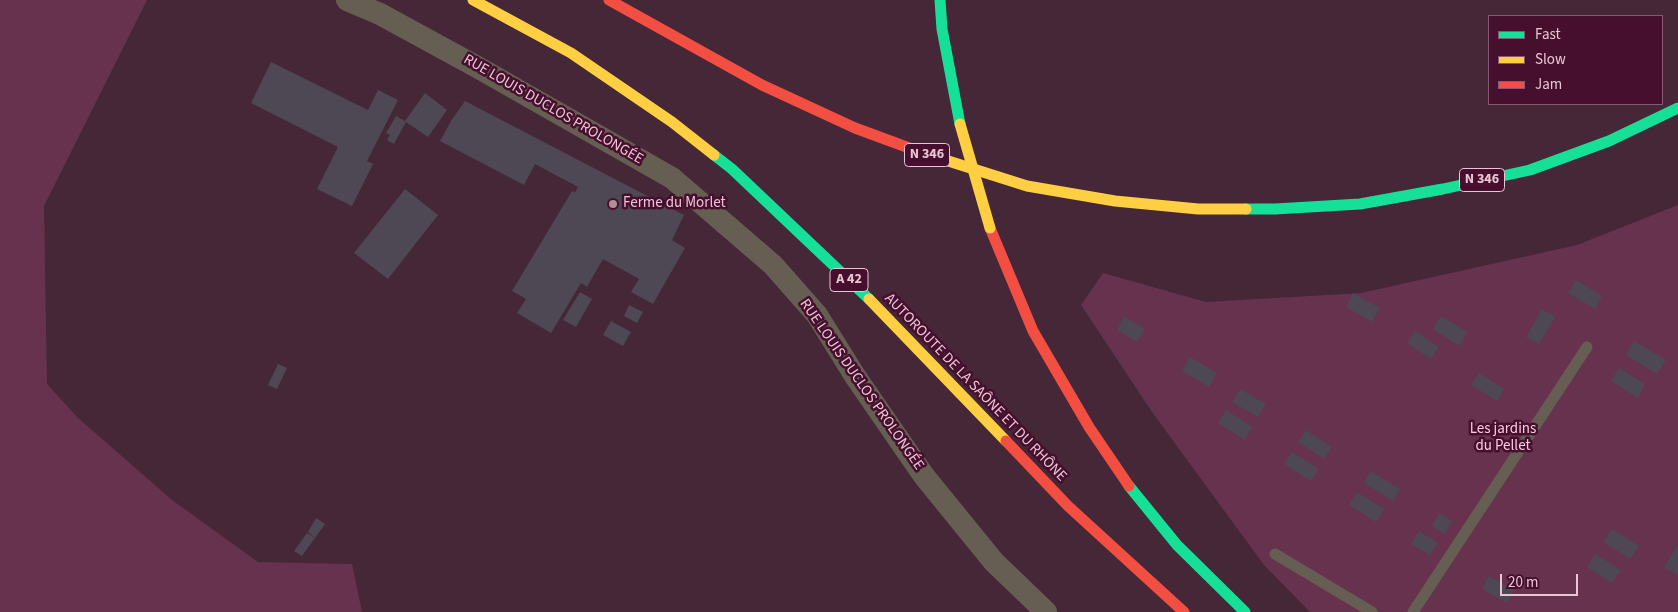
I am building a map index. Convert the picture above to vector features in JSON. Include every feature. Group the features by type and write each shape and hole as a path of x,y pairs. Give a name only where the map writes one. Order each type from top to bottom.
{"highway":[{"name":"AUTOROUTE DE LA SAÔNE ET DU RHÔNE","path":"473,0 571,53 672,122 732,169 875,305 1068,506 1184,612"},
{"name":"N 346","path":"609,0 762,85 855,128 942,160 1027,186 1115,201 1198,209 1275,209 1360,204 1443,189 1530,170 1609,141 1678,108"},
{"path":"940,0 942,29 960,124 990,228 1033,331 1089,428 1130,487 1177,545 1245,612"}],"street":[{"name":"RUE LOUIS DUCLOS PROLONGÉE","path":"347,0 380,14 479,68 672,178 773,265 817,316 855,376 924,476 994,562 1046,612"}],"lane":[{"path":"1414,612 1586,346"},
{"path":"1275,554 1372,612"}],"green space":[{"path":"0,0 147,0 44,206 47,384 77,417 172,500 258,562 352,564 362,612 0,612"},
{"name":"Les jardins du Pellet","path":"1678,205 1678,612 1310,612 1264,565 1152,412 1081,305 1103,273 1206,302 1361,293 1577,245"}],"building":[{"path":"271,62 368,110 378,90 398,100 367,161 373,164 352,206 317,189 338,147 251,103"},
{"path":"425,93 447,110 428,137 406,122 394,144 387,140 390,135 386,133 396,116 405,121"},
{"name":"Ferme du Morlet","path":"465,101 684,215 672,240 685,248 653,304 631,292 639,279 603,259 587,287 581,283 551,333 517,313 526,299 512,291 572,191 575,192 578,187 535,164 524,185 440,141"},
{"path":"405,189 438,215 388,279 354,253"},
{"path":"1576,280 1602,296 1595,309 1568,293"},
{"path":"580,292 592,299 576,327 563,320"},
{"path":"1353,293 1380,308 1372,322 1346,307"},
{"path":"629,305 643,312 637,323 624,316"},
{"path":"1542,309 1555,317 1539,344 1526,337"},
{"path":"1441,316 1467,332 1459,346 1433,329"},
{"path":"1124,317 1145,329 1137,342 1117,330"},
{"path":"611,321 631,332 623,346 603,335"},
{"path":"1415,331 1439,347 1431,359 1407,343"},
{"path":"1634,341 1666,360 1657,374 1626,355"},
{"path":"1190,357 1217,373 1209,387 1182,371"},
{"path":"278,364 287,368 277,389 268,385"},
{"path":"1619,368 1645,384 1638,398 1611,381"},
{"path":"1479,373 1504,389 1497,401 1471,385"},
{"path":"1240,389 1266,404 1258,417 1232,402"},
{"path":"1226,410 1252,427 1245,440 1218,423"},
{"path":"1306,430 1332,447 1324,459 1298,442"},
{"path":"1292,452 1319,469 1311,481 1284,464"},
{"path":"1371,471 1400,489 1393,501 1364,483"},
{"path":"1357,492 1384,509 1376,522 1349,505"},
{"path":"1439,513 1452,521 1444,534 1432,526"},
{"path":"316,518 325,524 315,538 308,532"},
{"path":"1612,529 1639,546 1630,559 1603,542"},
{"path":"1419,531 1438,543 1430,555 1411,544"},
{"path":"307,533 315,538 302,556 294,551"},
{"path":"1678,545 1678,573 1677,575 1664,567"},
{"path":"1595,554 1621,570 1612,583 1587,567"},
{"path":"1489,576 1514,590 1507,603 1482,589"}],"traffic: fast":[{"path":"940,0 942,29 960,124"},
{"path":"1246,209 1360,204 1443,189 1530,170 1609,141 1678,108"},
{"path":"714,155 732,169 869,299"},
{"path":"1129,486 1177,545 1245,612"}],"traffic: slow":[{"path":"473,0 571,53 672,122 714,155"},
{"path":"960,124 990,228"},
{"path":"920,152 1027,186 1115,201 1198,209 1246,209"},
{"path":"869,299 1006,441"}],"traffic: jam":[{"path":"609,0 762,85 855,128 920,152"},
{"path":"990,228 1033,331 1089,427 1129,486"},
{"path":"1006,441 1068,506 1184,612"}],"place":[{"name":"Ferme du Morlet","path":"613,204"}]}
